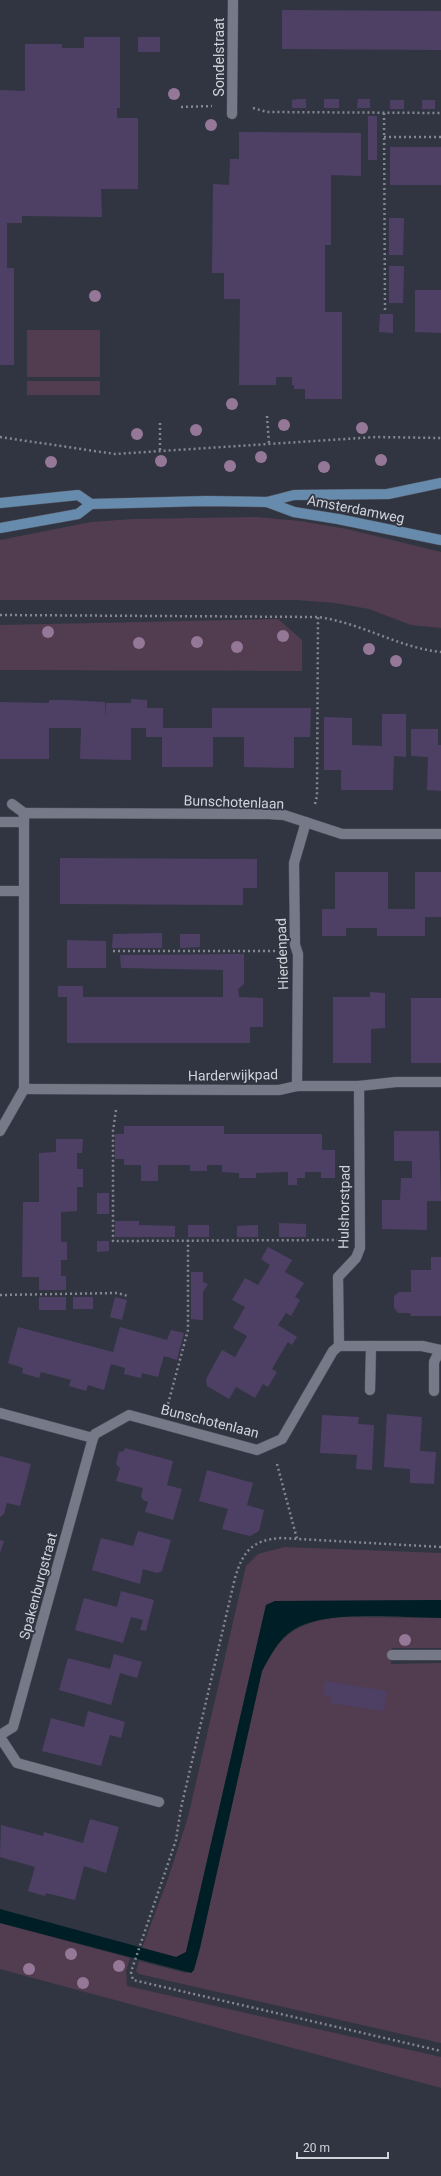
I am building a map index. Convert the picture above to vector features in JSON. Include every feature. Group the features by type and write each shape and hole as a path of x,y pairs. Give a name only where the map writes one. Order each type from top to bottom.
{"main road":[{"name":"Amsterdamweg","path":"0,503 78,495 91,504 206,501 267,502 294,495 388,494 441,483"},
{"name":"Amsterdamweg","path":"267,502 294,512 345,520 441,540"},
{"path":"0,528 78,514 91,504"}],"street":[{"name":"Sondelstraat","path":"232,114 233,0"},
{"path":"0,1131 24,1089 24,817 12,804"},
{"name":"Bunschotenlaan","path":"0,822 24,817 269,814 284,815 342,834 441,834"},
{"name":"Hierdenpad","path":"297,1086 298,954 294,945 294,863 306,822"},
{"path":"0,891 24,891"},
{"name":"Harderwijkpad","path":"24,1089 279,1090 297,1086 359,1086 396,1082 441,1082"},
{"name":"Hulshorstpad","path":"339,1346 338,1277 356,1258 360,1248 359,1086"},
{"path":"339,1346 422,1346 440,1350 434,1362 434,1391"},
{"name":"Bunschotenlaan","path":"93,1438 95,1434 128,1415 257,1450 282,1439 333,1351 339,1346"},
{"path":"370,1346 370,1390"},
{"path":"0,1413 93,1438"},
{"name":"Spakenburgstraat","path":"0,1736 14,1727 93,1438"},
{"path":"392,1655 441,1655"},
{"path":"0,1736 17,1762 159,1802"}],"path":[{"path":"180,107 216,106"},
{"path":"249,106 267,112 441,113"},
{"path":"384,113 385,313"},
{"path":"384,137 441,137"},
{"path":"267,416 269,444"},
{"path":"160,423 160,450"},
{"path":"0,437 116,454 376,437 441,438"},
{"path":"0,615 318,617 353,624 415,647 441,652"},
{"path":"313,808 317,796 318,617"},
{"path":"113,951 263,950"},
{"path":"116,1102 116,1126 113,1131 113,1241 336,1240"},
{"path":"169,1399 188,1330 188,1240"},
{"path":"0,1295 117,1293 128,1296"},
{"path":"278,1464 297,1539"},
{"path":"441,1547 276,1539 260,1542 246,1552 241,1559 181,1808 176,1840 142,1936 131,1972 133,1980 184,1993 441,2051"}],"shaded area":[{"path":"27,330 100,330 100,377 27,377"},
{"path":"27,381 100,381 100,395 27,395"},
{"path":"256,517 300,521 347,529 441,552 441,628 411,625 369,609 335,603 296,600 0,600 0,540 91,522 133,519"},
{"path":"278,619 302,640 302,671 0,670 0,625"},
{"path":"285,1547 441,1553 441,1600 275,1601 266,1605 186,1952 176,1957 142,1948 169,1876 188,1817 246,1566 258,1554"},
{"path":"441,1600 441,1618 364,1616 324,1619 307,1623 293,1630 283,1638 275,1649 262,1671 200,1948 194,1970 191,1973 0,1923 0,1909 176,1957 186,1952 266,1605 275,1601"},
{"path":"338,1617 441,1618 441,1648 392,1648 391,1664 441,1663 441,2043 139,1974 136,1971 139,1961 186,1973 200,1948 262,1671 276,1648 291,1632 311,1623"},
{"path":"0,1923 130,1958 126,1971 127,1986 441,2057 441,2088 0,1969"}],"building":[{"path":"282,10 441,11 441,50 282,49"},
{"path":"84,37 120,37 120,108 117,108 117,118 138,118 138,189 101,189 102,217 22,216 22,223 7,223 7,268 14,268 14,365 0,365 0,90 25,91 25,44 62,44 62,48 84,48"},
{"path":"138,37 160,37 160,52 138,52"},
{"path":"306,99 306,108 292,108 292,100"},
{"path":"324,99 339,99 339,108 324,108"},
{"path":"358,99 370,99 370,108 357,108"},
{"path":"390,100 404,100 404,109 390,109"},
{"path":"422,100 435,100 435,109 422,109"},
{"path":"368,116 377,116 377,160 368,160"},
{"path":"239,132 361,133 361,176 331,175 331,245 325,245 325,312 342,312 342,399 305,399 305,389 294,389 294,385 292,385 292,377 276,377 276,385 239,385 240,299 224,299 224,273 212,273 213,184 229,185 230,159 239,159"},
{"path":"390,147 441,147 441,185 390,185"},
{"path":"389,218 404,218 403,255 389,255"},
{"path":"389,266 404,266 403,303 389,303"},
{"path":"415,290 441,290 441,333 415,332"},
{"path":"380,314 393,314 393,333 379,332"},
{"path":"131,699 147,700 147,708 163,708 163,728 212,728 212,708 311,708 310,737 294,737 294,768 244,767 244,737 213,737 213,767 162,767 162,737 146,737 146,728 131,728 131,760 80,759 81,728 49,728 49,759 0,759 0,702 49,703 49,700 65,700 105,702 106,719 106,703 131,703"},
{"path":"382,714 406,714 406,757 394,756 393,790 341,790 341,770 324,770 324,717 352,718 352,745 382,746"},
{"path":"411,729 438,729 438,745 441,745 441,791 427,790 428,757 411,756"},
{"path":"60,858 257,859 257,888 243,888 243,905 60,904"},
{"path":"335,872 388,872 388,909 415,909 415,872 441,872 441,917 425,917 425,936 377,936 377,928 346,928 346,936 322,936 322,909 335,909"},
{"path":"162,933 162,948 112,948 113,934"},
{"path":"180,934 200,934 200,947 180,948"},
{"path":"67,940 106,941 106,968 67,968"},
{"path":"244,954 244,984 238,989 239,997 263,998 263,1027 250,1027 250,1043 67,1043 67,997 58,997 58,986 83,986 83,997 223,997 223,970 121,968 120,955"},
{"path":"370,992 385,993 385,1028 371,1029 371,1063 333,1063 333,997 370,997"},
{"path":"411,998 441,998 441,1063 411,1063"},
{"path":"124,1126 224,1126 224,1134 322,1134 322,1150 335,1150 335,1178 321,1178 321,1172 305,1172 305,1178 297,1178 297,1185 288,1185 288,1172 256,1173 256,1178 239,1178 239,1173 222,1172 222,1165 207,1165 207,1171 190,1171 190,1165 158,1165 158,1181 141,1181 141,1165 124,1165 124,1159 115,1159 115,1134 124,1134"},
{"path":"394,1131 439,1131 441,1201 427,1201 427,1230 382,1229 382,1200 400,1200 401,1178 412,1178 412,1161 394,1161"},
{"path":"56,1139 83,1139 82,1153 77,1153 77,1169 83,1169 83,1187 77,1187 77,1211 61,1212 61,1242 67,1242 67,1260 61,1260 61,1276 66,1276 66,1290 39,1290 39,1277 22,1277 23,1202 39,1202 39,1153 56,1152"},
{"path":"97,1193 109,1193 109,1214 97,1214"},
{"path":"115,1221 139,1221 139,1225 175,1226 175,1237 115,1237"},
{"path":"279,1223 306,1224 306,1237 279,1237"},
{"path":"188,1225 209,1225 209,1237 188,1237"},
{"path":"258,1225 258,1237 237,1237 237,1226"},
{"path":"97,1241 109,1241 109,1251 97,1252"},
{"path":"268,1247 292,1260 285,1272 304,1283 295,1297 300,1300 291,1316 286,1313 278,1325 297,1337 292,1345 288,1342 280,1355 272,1369 277,1372 268,1387 263,1384 255,1398 236,1387 229,1399 207,1386 206,1379 222,1350 235,1357 247,1336 233,1328 245,1307 232,1300 245,1278 258,1285 270,1265 261,1259"},
{"path":"431,1257 441,1257 441,1316 411,1316 410,1313 398,1313 394,1308 394,1296 399,1292 411,1292 411,1270 431,1270"},
{"path":"191,1272 203,1272 203,1282 208,1284 203,1292 203,1320 191,1319"},
{"path":"39,1297 66,1297 66,1310 39,1310"},
{"path":"73,1297 93,1297 93,1309 73,1309"},
{"path":"115,1297 127,1300 122,1320 110,1317"},
{"path":"18,1327 113,1352 120,1327 167,1340 171,1330 184,1333 177,1360 164,1356 158,1377 142,1373 141,1378 124,1374 125,1368 111,1364 104,1390 88,1385 86,1391 69,1386 71,1380 41,1372 39,1378 22,1373 23,1368 8,1363"},
{"path":"387,1414 422,1417 420,1451 436,1452 434,1484 410,1483 410,1469 384,1467"},
{"path":"322,1415 359,1417 358,1424 374,1425 372,1470 356,1469 357,1455 320,1453"},
{"path":"125,1448 173,1461 167,1485 182,1489 173,1520 145,1512 148,1502 143,1500 141,1496 143,1488 116,1481 120,1468 116,1464 119,1452 124,1451"},
{"path":"0,1456 31,1464 20,1506 7,1503 4,1514 0,1517"},
{"path":"207,1470 253,1483 247,1505 264,1510 259,1531 250,1536 222,1529 228,1509 199,1501"},
{"path":"138,1531 171,1540 162,1571 157,1573 143,1569 140,1584 92,1570 101,1538 133,1546"},
{"path":"0,1540 4,1541 0,1553"},
{"path":"121,1591 154,1600 146,1631 140,1630 143,1620 131,1617 123,1643 75,1630 84,1598 117,1607"},
{"path":"114,1654 142,1662 137,1678 120,1673 111,1705 59,1690 68,1658 110,1669"},
{"path":"325,1681 387,1691 384,1711 330,1703 331,1696 323,1695"},
{"path":"88,1711 125,1722 121,1738 110,1735 101,1766 42,1751 51,1718 84,1727"},
{"path":"90,1819 119,1827 106,1873 84,1866 75,1900 46,1893 45,1896 28,1891 35,1867 0,1857 1,1825 43,1836 44,1832 83,1843"}]}
